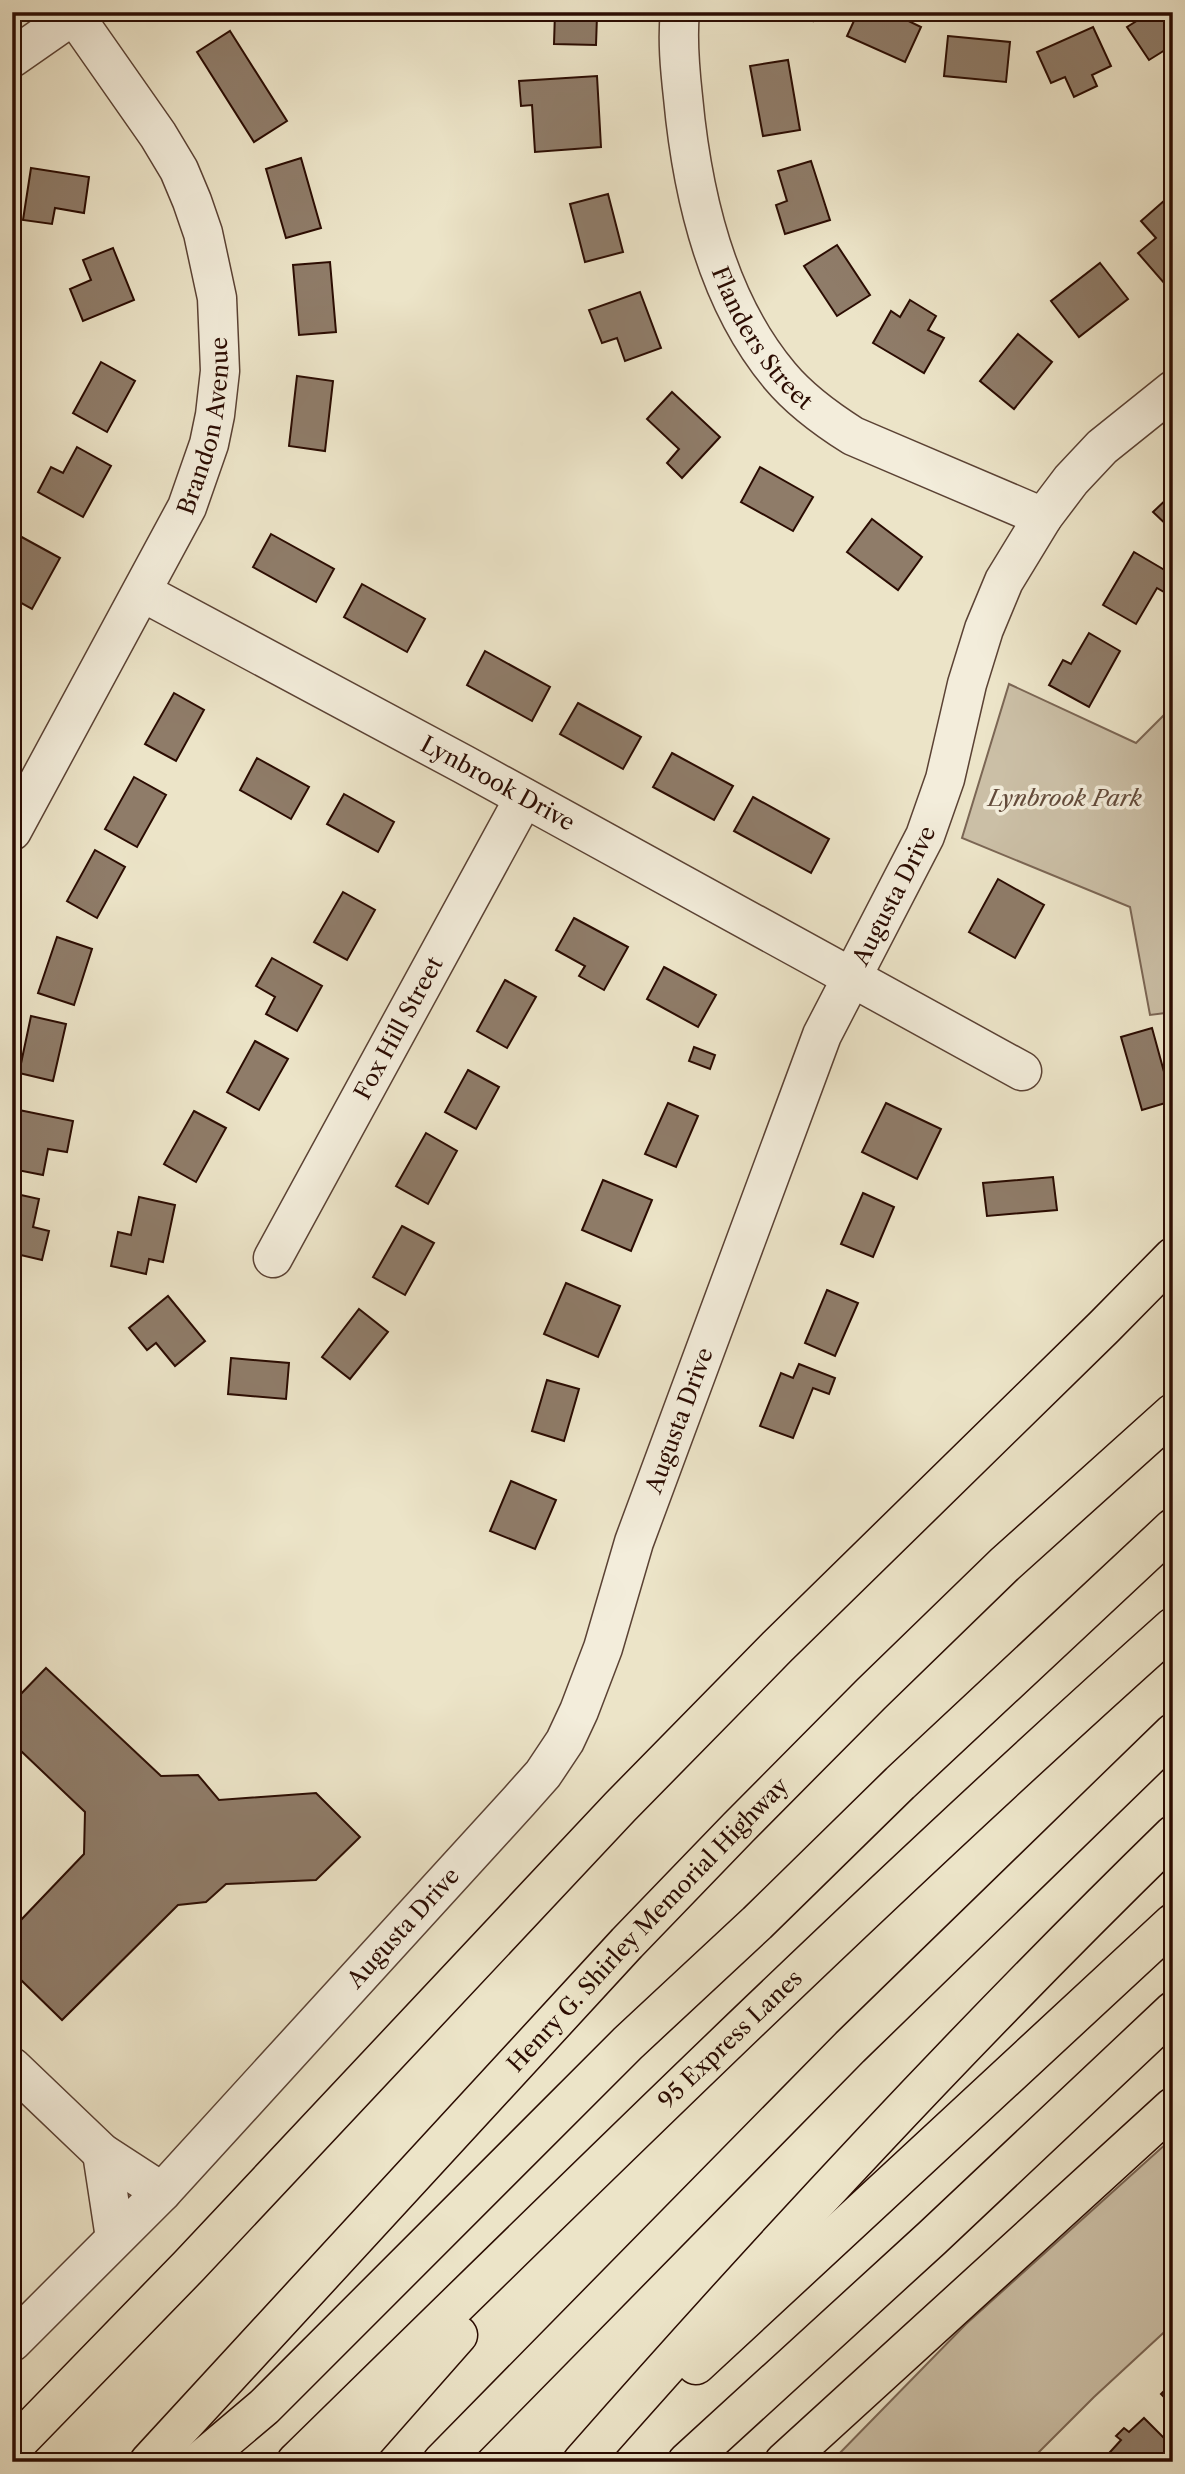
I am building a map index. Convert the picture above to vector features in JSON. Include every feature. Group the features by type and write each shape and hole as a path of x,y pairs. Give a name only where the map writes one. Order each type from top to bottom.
{"highway":[{"path":"12,2448 198,2256 629,1797 872,1552 1173,1257"},
{"path":"1104,1327 1173,1279"},
{"name":"Henry G. Shirley Memorial Highway","path":"149,2462 627,1943 738,1828 1005,1564 1173,1412"},
{"path":"199,2462 264,2407 628,2043 757,1923 910,1773 1173,1528"},
{"name":"95 Express Lanes","path":"296,2462 689,2077 1032,1752 1173,1627"},
{"path":"442,2462 719,2179 1026,1873 1173,1733"},
{"path":"585,2462 702,2325 837,2177 1004,2003 1173,1835"},
{"path":"585,2462 759,2308 1173,1923"},
{"path":"687,2462 932,2238 1173,2011"},
{"path":"346,2462 689,2077"},
{"path":"785,2462 1173,2107"}],"street":[{"name":"Flanders Street","path":"680,12 680,71 687,138 699,199 718,263 738,312 757,345 779,375 803,400 853,436 1043,517"},
{"path":"12,58 74,13"},
{"name":"Brandon Avenue","path":"12,831 187,507 209,444 220,371 217,299 203,233 178,170 158,135 74,13"},
{"name":"Augusta Drive","path":"12,2342 162,2192 543,1774 565,1741 603,1648 634,1542 822,1035 925,836 945,779 967,684 984,629 1004,580 1043,517 1071,480 1102,447 1173,390"},
{"name":"Lynbrook Drive","path":"142,592 1022,1071"},
{"name":"Fox Hill Street","path":"273,1258 524,798"},
{"path":"12,2067 102,2153 162,2192"},
{"path":"102,2153 116,2238"}],"green space":[{"name":"Lynbrook Park","path":"1009,684 1136,743 1173,706 1173,1012 1150,1015 1130,907 962,838"},
{"path":"1168,2142 1173,2142 1173,2324 1029,2462 831,2462 966,2324"}],"building":[{"path":"555,12 589,12 589,16 597,16 596,45 554,44"},
{"path":"753,12 814,12 813,21"},
{"path":"858,12 890,12 921,27 905,62 847,36"},
{"path":"1151,12 1173,12 1173,45 1149,60 1127,27"},
{"path":"1093,27 1111,66 1092,75 1097,86 1074,97 1065,77 1051,83 1037,52"},
{"path":"230,31 287,121 254,142 197,52"},
{"path":"948,36 1010,42 1006,82 944,76"},
{"path":"788,60 800,130 763,136 750,66"},
{"path":"597,76 601,147 535,152 532,105 521,106 519,81"},
{"path":"301,158 321,228 286,238 266,169"},
{"path":"811,161 830,220 785,234 776,205 787,201 778,171"},
{"path":"31,168 89,177 84,213 55,208 52,224 23,220"},
{"path":"1173,193 1173,276 1164,283 1138,253 1156,238 1141,221"},
{"path":"608,194 623,252 585,262 570,204"},
{"path":"837,245 870,295 837,316 804,266"},
{"path":"113,248 134,300 83,321 70,289 91,280 83,260"},
{"path":"330,262 336,332 299,335 293,265"},
{"path":"1100,263 1128,299 1079,337 1051,301"},
{"path":"640,292 661,348 625,361 617,338 602,343 589,310"},
{"path":"910,300 936,316 928,330 944,338 924,373 873,343 891,311 900,317"},
{"path":"1018,334 1052,362 1014,409 980,381"},
{"path":"101,362 135,381 107,432 73,413"},
{"path":"297,376 333,381 325,451 289,446"},
{"path":"672,392 720,437 682,478 667,463 679,449 647,419"},
{"path":"77,447 111,466 83,517 38,492 51,467 63,473"},
{"path":"760,467 813,497 793,531 741,502"},
{"path":"1173,493 1173,531 1153,512"},
{"path":"872,519 922,557 898,590 847,552"},
{"path":"271,534 334,569 316,602 253,567"},
{"path":"18,535 60,558 32,609 12,598 12,567 16,560 12,558 12,545"},
{"path":"1134,552 1173,575 1171,596 1157,588 1136,624 1103,605"},
{"path":"362,584 425,619 407,652 344,617"},
{"path":"1089,633 1120,651 1089,707 1049,685 1063,660 1071,664"},
{"path":"485,651 550,687 532,721 467,685"},
{"path":"174,693 204,710 176,761 145,744"},
{"path":"578,703 641,737 623,769 560,734"},
{"path":"672,753 733,786 714,820 653,787"},
{"path":"257,758 309,787 291,819 240,790"},
{"path":"134,777 166,795 137,847 105,829"},
{"path":"344,794 394,822 378,852 327,824"},
{"path":"753,797 829,839 811,873 734,831"},
{"path":"95,850 125,867 97,918 67,901"},
{"path":"998,879 1044,905 1015,958 969,932"},
{"path":"343,892 375,910 347,960 314,942"},
{"path":"574,918 628,947 604,990 579,976 585,966 556,950"},
{"path":"57,937 92,949 74,1005 38,993"},
{"path":"272,958 322,986 297,1031 266,1014 275,997 256,986"},
{"path":"664,967 716,995 698,1027 647,999"},
{"path":"505,980 536,997 507,1048 477,1031"},
{"path":"31,1016 66,1024 53,1081 19,1073"},
{"path":"1152,1028 1172,1101 1142,1110 1121,1037"},
{"path":"255,1041 288,1059 259,1110 227,1092"},
{"path":"694,1047 715,1055 710,1069 689,1061"},
{"path":"468,1070 499,1087 476,1129 445,1112"},
{"path":"668,1103 698,1116 676,1167 645,1154"},
{"path":"886,1103 941,1129 917,1179 862,1152"},
{"path":"19,1110 73,1121 67,1152 48,1149 43,1175 12,1169 12,1143"},
{"path":"194,1111 226,1128 196,1182 164,1164"},
{"path":"426,1133 457,1151 428,1204 396,1186"},
{"path":"1053,1177 1057,1210 987,1216 983,1183"},
{"path":"603,1180 652,1200 631,1251 582,1230"},
{"path":"12,1193 39,1199 33,1227 49,1231 42,1260 12,1253"},
{"path":"863,1193 894,1207 873,1257 841,1244"},
{"path":"139,1197 175,1205 163,1262 149,1259 146,1274 111,1266 118,1232 131,1235"},
{"path":"402,1226 434,1243 405,1295 373,1277"},
{"path":"566,1283 620,1306 598,1357 544,1334"},
{"path":"827,1290 858,1303 835,1356 805,1343"},
{"path":"168,1296 205,1341 175,1366 156,1343 147,1350 129,1328"},
{"path":"359,1309 388,1332 350,1379 322,1357"},
{"path":"231,1358 289,1363 286,1399 228,1394"},
{"path":"799,1364 835,1378 829,1394 813,1388 793,1438 760,1426 781,1373 793,1378"},
{"path":"547,1380 579,1389 564,1441 532,1431"},
{"path":"511,1481 556,1500 535,1549 490,1531"},
{"path":"46,1668 161,1776 198,1775 219,1800 316,1793 360,1837 316,1880 226,1884 206,1902 178,1905 62,2020 20,1979 19,1922 84,1854 85,1812 21,1751 18,1697"},
{"path":"1173,2382 1173,2406 1161,2394"},
{"path":"1144,2418 1172,2446 1156,2462 1101,2462 1121,2440 1116,2436 1124,2428 1129,2432"}]}
